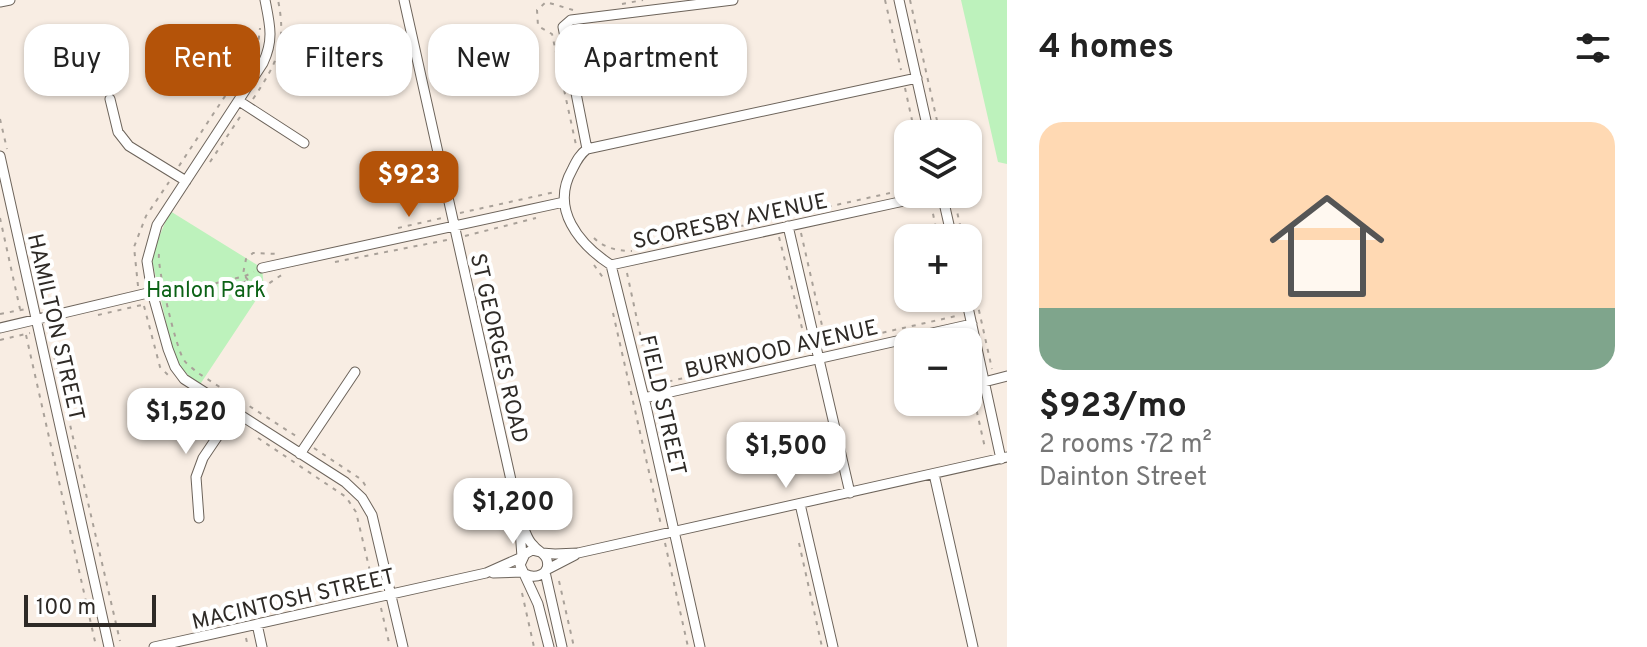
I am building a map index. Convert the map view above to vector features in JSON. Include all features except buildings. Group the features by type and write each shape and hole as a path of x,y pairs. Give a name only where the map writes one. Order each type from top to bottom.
{"street":[{"path":"0,2 10,0"},
{"path":"265,0 271,32 270,49 243,103 157,225 147,261 154,297 168,349 184,379 345,482 362,498 372,515 403,647"},
{"name":"ST GEORGES ROAD","path":"404,0 519,516 522,557"},
{"path":"262,268 453,221 561,202 582,150 563,27 571,20 666,4 733,0"},
{"path":"899,0 926,120"},
{"path":"582,150 917,78"},
{"path":"110,99 118,132 129,146 186,181"},
{"path":"243,103 304,143"},
{"name":"HAMILTON STREET","path":"3,152 109,647"},
{"name":"SCORESBY AVENUE","path":"561,202 583,244 611,265 894,203"},
{"path":"788,226 850,493"},
{"name":"FIELD STREET","path":"611,265 646,390 700,647"},
{"path":"0,328 38,325 154,297"},
{"path":"549,647 538,604 520,565 522,557 532,550 555,554 578,553 1004,458 969,312"},
{"name":"BURWOOD AVENUE","path":"646,390 972,324"},
{"path":"300,454 355,372"},
{"path":"984,382 1007,376"},
{"path":"199,518 196,477 203,458 234,412"},
{"path":"934,474 973,647"},
{"path":"800,504 833,647"},
{"name":"ST GEORGES ROAD","path":"519,516 530,544 541,552"},
{"path":"541,552 548,563 546,571 562,647"},
{"path":"523,572 534,577 578,553"},
{"name":"MACINTOSH STREET","path":"486,573 522,557"},
{"name":"MACINTOSH STREET","path":"154,647 486,573 523,572"},
{"path":"257,624 262,647"}],"path":[{"path":"205,170 243,103 267,78 279,52 282,29 278,0"},
{"path":"617,5 643,0"},
{"path":"885,0 912,120"},
{"path":"910,0 937,120"},
{"path":"578,12 546,2 537,10 538,26 552,34 582,150"},
{"path":"139,286 134,247 146,216 258,46 261,21"},
{"path":"0,119 3,152"},
{"path":"393,229 453,221 558,191 561,202"},
{"path":"591,235 598,243 618,251 632,250 894,192"},
{"path":"0,218 20,309"},
{"path":"333,262 457,238 537,218"},
{"path":"160,249 158,260 166,298 184,361 362,480 369,492"},
{"path":"286,271 268,284 257,287 243,274 246,259 253,253 287,255"},
{"path":"590,260 606,281"},
{"path":"166,298 245,276 262,268"},
{"path":"626,271 646,390 818,353 956,316"},
{"path":"86,317 154,297 166,298 248,281"},
{"path":"0,314 34,308"},
{"path":"613,312 688,647"},
{"path":"980,312 996,379"},
{"path":"0,340 26,334 38,325 48,328 120,641"},
{"path":"26,334 96,646"},
{"path":"978,416 985,448"},
{"path":"799,545 822,647"},
{"path":"559,581 574,647"},
{"path":"522,592 534,647"},
{"path":"381,608 390,647"},
{"path":"246,638 248,647"}],"green space":[{"path":"961,0 1007,0 1007,164 998,162"},
{"name":"Hanlon Park","path":"170,211 262,268 264,288 199,386 175,362 151,256"}]}
